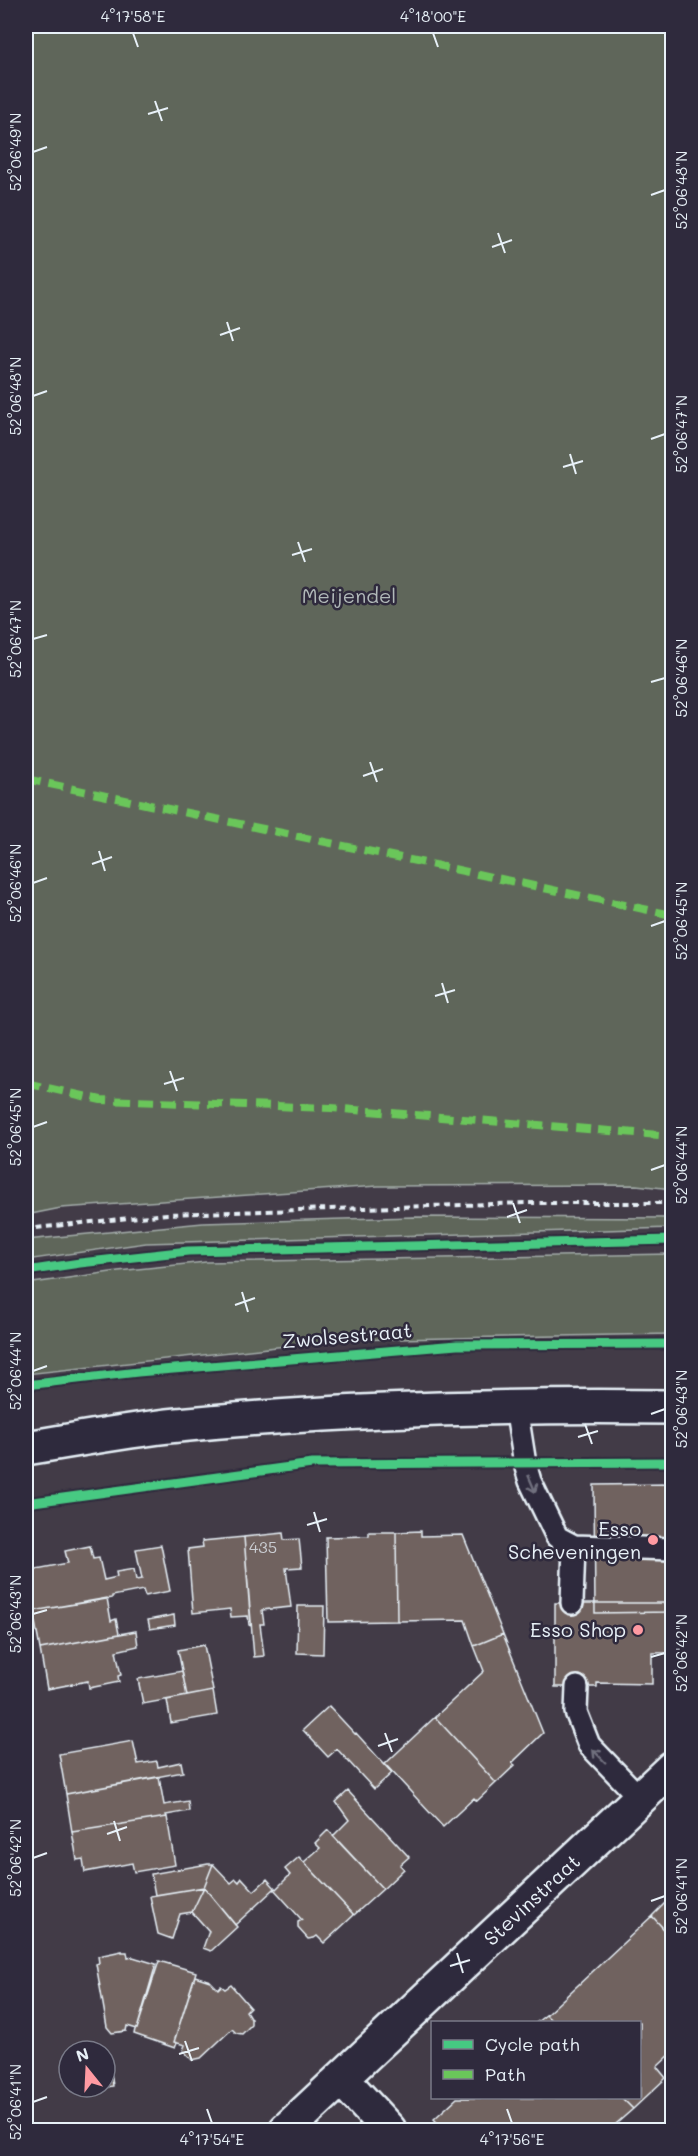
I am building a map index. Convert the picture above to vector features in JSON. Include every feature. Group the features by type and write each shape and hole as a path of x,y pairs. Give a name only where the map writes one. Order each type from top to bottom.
{"main road":[{"path":"26,1448 176,1425 346,1413 516,1407 672,1407"},
{"name":"Stevinstraat","path":"286,2130 672,1768"},
{"path":"342,2079 389,2130"}],"lane":[{"path":"516,1407 530,1481 557,1537 574,1546 672,1550"},
{"path":"572,1603 574,1546"},
{"path":"577,1687 576,1712 589,1745 640,1798"}],"path":[{"path":"26,1229 166,1214 527,1203 672,1203"}],"green space":[{"name":"Meijendel","path":"26,26 672,26 672,1189 636,1185 378,1186 61,1208 26,1215"},
{"path":"413,1217 672,1218 672,1228 146,1243 26,1260 26,1240 203,1223"},
{"path":"672,1254 672,1334 341,1340 26,1374 26,1284 206,1262"}],"building":[{"path":"672,1484 672,1612 595,1613 594,1485"},
{"path":"421,1531 421,1536 463,1535 503,1634 474,1646 465,1620 397,1621 396,1532"},
{"path":"369,1532 396,1532 397,1621 328,1622 326,1537 369,1536"},
{"path":"283,1533 284,1540 299,1539 302,1567 286,1568 291,1607 262,1610 264,1624 260,1624 264,1656 254,1657 244,1537"},
{"path":"244,1537 251,1626 248,1616 231,1617 230,1609 193,1613 188,1549 203,1547 202,1541"},
{"path":"161,1545 170,1591 145,1596 143,1590 112,1596 112,1598 33,1611 26,1571 68,1563 65,1551 90,1546 93,1559 99,1558 104,1580 117,1577 116,1572 134,1569 136,1580 142,1579 136,1549"},
{"path":"107,1598 111,1621 116,1619 119,1634 40,1649 33,1611"},
{"path":"555,1603 672,1603 672,1653 652,1653 652,1684 597,1683 597,1687 555,1687"},
{"path":"298,1606 324,1606 323,1654 297,1653"},
{"path":"174,1615 175,1625 150,1629 148,1620"},
{"path":"136,1631 138,1646 116,1651 121,1675 118,1676 119,1682 89,1688 88,1681 47,1689 40,1649"},
{"path":"503,1634 543,1733 512,1763 515,1765 496,1783 435,1717 484,1671 474,1646"},
{"path":"204,1645 213,1691 187,1696 178,1650"},
{"path":"182,1671 187,1696 143,1704 138,1679"},
{"path":"213,1691 217,1715 171,1723 167,1700"},
{"path":"329,1706 392,1773 374,1789 337,1749 328,1757 303,1730"},
{"path":"435,1717 496,1783 477,1801 474,1798 443,1827 385,1764"},
{"path":"133,1741 138,1764 157,1761 158,1767 181,1762 183,1772 66,1794 59,1754"},
{"path":"159,1777 164,1805 188,1801 189,1811 166,1815 167,1817 72,1832 66,1794"},
{"path":"348,1791 409,1857 400,1865 404,1869 383,1889 333,1836 349,1820 336,1802"},
{"path":"167,1817 175,1865 134,1872 132,1863 85,1872 83,1859 77,1860 72,1832"},
{"path":"328,1830 383,1889 354,1915 304,1862 320,1848 315,1843"},
{"path":"299,1857 354,1915 324,1943 317,1936 308,1939 298,1928 298,1922 302,1920 274,1889 235,1925 204,1887 213,1864 231,1883 236,1879 239,1882 242,1878 254,1891 267,1879 276,1889 290,1875 285,1869"},
{"path":"213,1864 204,1887 155,1895 151,1874"},
{"path":"204,1887 192,1912 180,1914 172,1939 158,1934 150,1896"},
{"path":"204,1887 237,1927 211,1951 203,1948 209,1931 192,1912"},
{"path":"672,1896 672,1938 652,1916"},
{"path":"652,1916 672,1938 672,2053 657,2067 666,2078 633,2109 623,2099 641,2099 641,2021 552,2021 546,2015"},
{"path":"127,1952 128,1958 133,1957 156,1964 137,2029 127,2026 126,2031 112,2033 107,2027 96,1964 99,1963 98,1956"},
{"path":"159,1961 196,1972 174,2042 177,2043 175,2048 134,2034"},
{"path":"195,1976 210,1981 218,1989 221,1986 225,1989 231,1985 250,2007 246,2011 251,2019 251,2025 242,2034 232,2029 201,2058 192,2060 183,2050 185,2045 174,2042"},
{"path":"546,2015 552,2021 538,2021"},
{"path":"456,2099 623,2099 633,2109 609,2130 592,2128 589,2130 444,2130 434,2119"}],"marked path":[{"path":"26,779 672,915"},
{"path":"26,1083 101,1100 331,1108 672,1136"}],"cycle path":[{"path":"26,1271 188,1251 672,1240"},
{"name":"Zwolsestraat","path":"26,1385 138,1372 457,1345 672,1344"},
{"path":"26,1503 312,1464 672,1462"}],"place":[{"name":"Esso Scheveningen","path":"653,1540"},
{"name":"Esso Shop","path":"638,1630"}]}
